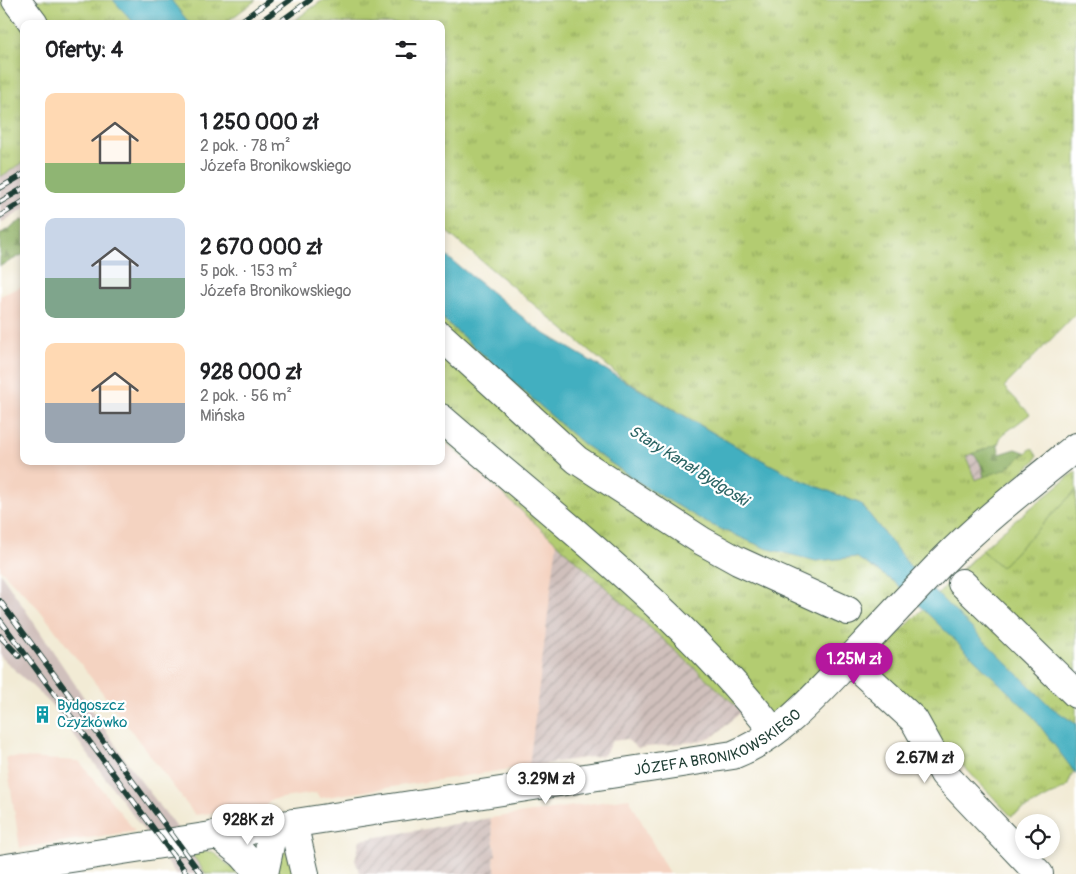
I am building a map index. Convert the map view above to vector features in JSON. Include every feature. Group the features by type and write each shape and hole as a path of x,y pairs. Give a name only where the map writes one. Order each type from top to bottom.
{"street":[{"path":"16,0 31,20"},
{"path":"445,340 577,460 724,553 848,611"},
{"path":"445,421 625,573 685,632 774,732"},
{"name":"JÓZEFA BRONIKOWSKIEGO","path":"0,869 733,755 755,745 774,732 815,696 934,571 979,528 1076,447"},
{"path":"962,583 1076,694"},
{"path":"849,660 914,720 944,774 1039,874"},
{"path":"217,834 242,854 262,874 284,825"},
{"path":"284,825 305,874"}],"shaded area":[{"path":"20,164 20,211 0,224 0,177"},
{"path":"20,287 20,465 445,465 445,442 742,711 715,735 700,741 638,748 626,739 612,741 604,755 320,798 316,793 270,800 266,806 195,815 39,609 0,569 0,296"},
{"path":"997,444 1006,469 975,480 966,456"},
{"path":"557,542 742,711 715,735 700,741 638,748 626,739 612,741 604,755 529,766"},
{"path":"0,572 133,771 213,874 176,874 50,703 0,656"},
{"path":"6,757 79,761 135,831 20,848"},
{"path":"629,798 669,874 496,874 493,856 496,856 490,818"},
{"path":"490,818 496,856 493,857 496,874 360,874 355,860 360,840"}],"green space":[{"path":"0,0 256,0 229,20 20,20 20,164 0,177"},
{"path":"323,0 1076,0 1076,314 1004,387 1030,414 1001,436 998,444 966,456 975,480 1006,469 1032,448 1037,456 1035,461 913,570 861,504 796,478 732,444 622,378 445,230 445,20 295,20"},
{"path":"20,222 20,256 0,266 0,234"},
{"path":"445,321 583,444 646,487 816,561 856,557 896,583 910,596 782,727 742,711 445,442"},
{"path":"996,438 1000,454 1016,449 1027,453 1028,457 950,510 984,480 982,467 978,459 967,452"},
{"path":"1076,471 1076,682 960,571 1000,533"},
{"path":"1076,490 1076,765 1067,787 1011,816 867,665 982,550 1001,567"},
{"path":"283,847 285,848 296,874 272,874"},
{"path":"188,849 213,852 239,874 206,874"}],"water":[{"path":"113,0 171,0 187,20 131,20"},
{"name":"Stary Kanał Bydgoski","path":"445,255 540,331 732,444 796,478 861,504 913,570 1051,707 1076,724 1076,774 1031,714 896,583 856,557 816,561 765,548 707,523 646,487 583,444 445,321"}],"railway":[{"path":"242,20 270,0"},
{"path":"262,20 290,0"},
{"path":"282,20 310,0"},
{"path":"0,188 20,176"},
{"path":"0,202 20,190"},
{"path":"0,216 20,204"},
{"path":"0,601 201,874"},
{"path":"0,620 187,874"},
{"path":"0,636 19,656"}],"place":[{"name":"Bydgoszcz Czyżkówko","path":"43,714"}]}
